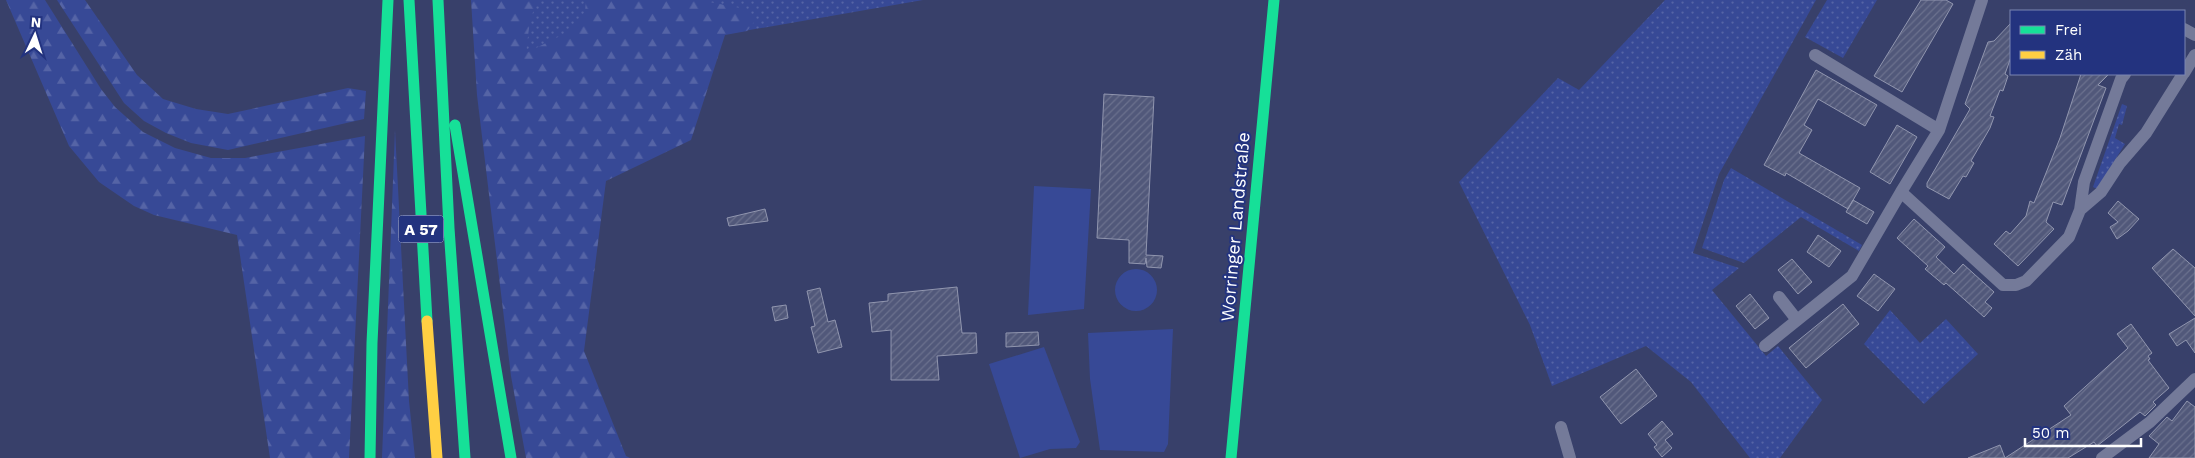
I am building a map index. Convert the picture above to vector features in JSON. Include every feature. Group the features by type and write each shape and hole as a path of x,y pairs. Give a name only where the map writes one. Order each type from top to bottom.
{"main road":[{"path":"370,458 370,376 386,85 388,0"},
{"name":"A 57","path":"410,0 421,230 437,458"},
{"name":"A 57","path":"438,0 440,60 465,458"},
{"name":"Worringer Landstraße","path":"1231,458 1274,0"},
{"path":"440,60 460,146 470,218 511,458"}],"street":[{"path":"1765,346 1852,276 1866,255 1901,192 1939,130 1982,0"},
{"path":"1814,55 1939,130"},
{"path":"2185,70 2195,55"},
{"path":"1901,192 2003,285 2016,285 2026,281 2069,237 2080,210 2084,182 2121,79 2124,75"},
{"path":"2080,210 2101,192 2120,163 2146,133 2182,75"},
{"path":"1779,297 1797,320"},
{"path":"2102,458 2150,422 2195,380"},
{"path":"1561,426 1570,458"}],"green space":[{"path":"6,0 45,0 101,89 115,107 143,132 175,148 211,158 245,158 365,136 349,458 270,458 237,235 154,215 134,206 99,182 69,146"},
{"path":"57,0 85,0 137,75 163,99 196,109 228,114 348,88 366,91 364,119 228,150 191,143 166,133 144,121 124,103"},
{"path":"471,0 536,0 529,28 526,53 566,33 585,12 586,0 699,0 740,8 755,21 747,31 725,35 691,140 606,181 584,351 626,456 630,458 526,458 511,376 477,95"},
{"path":"495,0 923,0 497,74"},
{"path":"1665,0 1816,0 1719,174 1693,253 1739,268 1712,290 1766,356 1778,346 1822,400 1780,458 1750,458 1691,382 1646,346 1552,386 1530,325 1459,182 1558,78 1579,90"},
{"path":"1827,0 1877,0 1843,58 1805,37"},
{"path":"2122,104 2127,106 2122,125 2119,124 2115,138 2125,144 2097,189 2093,187"},
{"path":"395,130 409,401 415,458 382,458"},
{"path":"1731,168 1862,245 1859,251 1801,217 1744,263 1702,248 1724,180"},
{"path":"1034,186 1091,189 1084,309 1028,315"},
{"path":"1132,269 1140,269 1151,275 1157,290 1151,305 1140,311 1132,311 1121,305 1115,294 1115,286 1121,275"},
{"path":"1890,310 1920,343 1946,319 1978,354 1924,404 1864,344"},
{"path":"1173,329 1168,444 1164,452 1100,450 1090,379 1088,333"},
{"path":"1044,347 1080,442 1076,448 1050,449 1020,458 989,364"}],"building":[{"path":"1921,0 1946,0 1953,4 1902,92 1874,76"},
{"path":"2010,24 2010,60 2005,74 2008,76 2003,91 2000,90 1990,116 1994,117 1990,128 1971,161 1974,163 1966,177 1963,176 1949,199 1927,187 1927,183 1970,109 1965,104 1988,42 1994,41"},
{"path":"1816,70 1877,105 1865,126 1818,99 1804,125 1812,130 1799,153 1860,188 1848,209 1786,173 1785,176 1764,165"},
{"path":"2081,75 2108,75 2098,85 2106,88 2062,205 2053,202 2046,222 2054,229 2018,266 1994,244 2006,231 2010,234 2026,216 2030,201 2034,203 2060,138"},
{"path":"1104,94 1154,97 1146,255 1163,256 1161,268 1147,267 1146,258 1145,264 1129,263 1129,240 1097,238"},
{"path":"1897,125 1917,137 1890,184 1870,172"},
{"path":"1853,200 1874,212 1867,224 1846,212"},
{"path":"2118,201 2139,219 2117,239 2110,227 2118,222 2108,213"},
{"path":"765,209 768,221 729,226 727,218"},
{"path":"1914,219 1945,247 1936,257 1954,274 1963,264 1994,292 1985,302 1992,308 1984,317 1946,283 1944,285 1925,269 1928,266 1897,238"},
{"path":"1818,235 1841,251 1829,267 1807,252"},
{"path":"2173,249 2195,268 2195,316 2152,268"},
{"path":"1792,259 1812,282 1798,294 1778,270"},
{"path":"1874,274 1895,289 1878,311 1857,296"},
{"path":"957,287 962,333 976,333 977,353 937,356 939,380 891,380 891,330 872,332 869,303 888,301 888,294"},
{"path":"820,288 828,322 835,320 842,347 818,353 811,327 815,326 807,291"},
{"path":"1750,294 1769,318 1755,329 1736,306"},
{"path":"1843,304 1859,324 1806,368 1789,348"},
{"path":"786,305 788,318 775,321 772,307"},
{"path":"2195,318 2195,353 2186,340 2177,346 2169,334"},
{"path":"2131,324 2152,353 2148,356 2150,359 2148,360 2169,388 2153,402 2156,405 2145,416 2140,412 2097,446 2094,442 2068,458 2005,458 2071,415 2064,406 2128,348 2117,334"},
{"path":"1038,332 1039,345 1006,347 1006,333"},
{"path":"1636,369 1657,396 1621,424 1600,397"},
{"path":"2187,401 2195,407 2195,458 2149,458 2159,444 2149,436 2167,417 2172,421"},
{"path":"1662,421 1673,434 1665,440 1672,448 1662,457 1654,447 1657,445 1648,434"},
{"path":"2000,445 2005,458 1968,458"}],"traffic: fast":[{"path":"370,458 372,343 388,0"},
{"path":"409,0 427,321"},
{"path":"438,0 449,228 465,458"},
{"path":"1231,458 1274,0"},
{"path":"455,125 511,458"}],"traffic: slow":[{"path":"427,321 437,458"}]}
